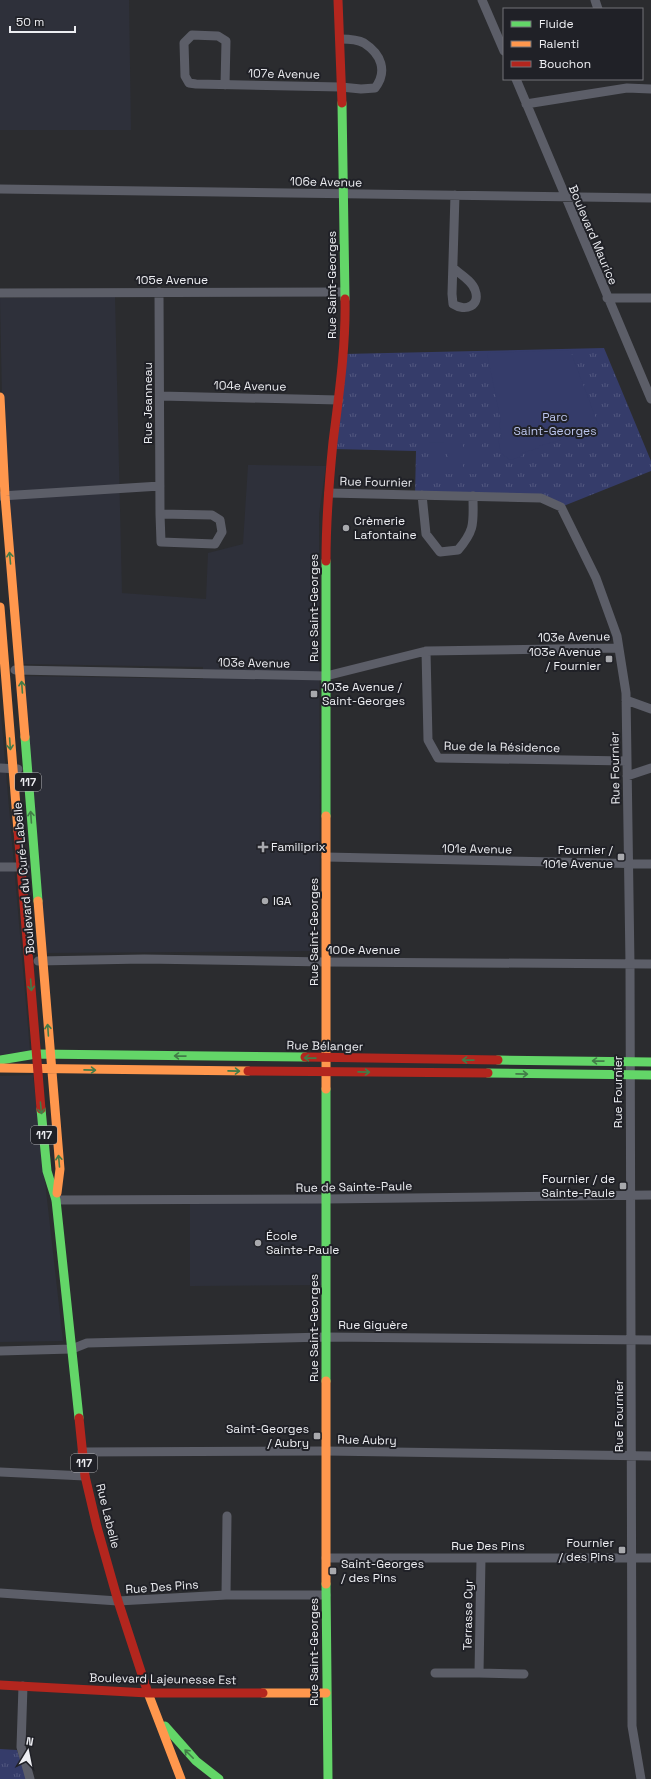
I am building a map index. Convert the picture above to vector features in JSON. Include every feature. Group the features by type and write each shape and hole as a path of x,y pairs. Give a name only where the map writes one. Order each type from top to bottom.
{"street":[{"name":"Rue Saint-Georges","path":"328,1779 326,1693 326,532 333,443 342,377 344,292 340,38 338,0"},
{"path":"482,0 503,49"},
{"name":"107e Avenue","path":"225,85 226,41 218,36 192,35 184,43 185,76 189,83 225,85 341,87"},
{"path":"340,38 364,43 374,52 381,62 382,79 375,88 361,89 341,87"},
{"name":"Boulevard Maurice","path":"516,80 564,197 651,399"},
{"path":"624,80 627,88"},
{"path":"526,104 627,88 651,89"},
{"name":"106e Avenue","path":"0,189 651,198"},
{"path":"453,268 456,196"},
{"name":"Rue Jeanneau","path":"159,292 160,514 161,542 215,544 222,532 220,520 212,515 160,514"},
{"name":"105e Avenue","path":"0,293 344,292"},
{"path":"607,298 651,298"},
{"name":"104e Avenue","path":"160,396 339,400"},
{"name":"Boulevard du Curé-Labelle","path":"0,397 2,496 20,670 34,867 44,960 51,1069"},
{"path":"2,496 160,486"},
{"name":"Rue Fournier","path":"329,494 541,498 561,507 596,578 619,648 626,700 630,964 632,1726 641,1779"},
{"name":"Rue Fournier","path":"422,495 426,534 440,552 458,550 468,539 474,526 472,496"},
{"name":"Boulevard du Curé-Labelle","path":"0,607 37,1069"},
{"name":"103e Avenue","path":"6,670 326,676 426,651 619,648"},
{"name":"Rue de la Résidence","path":"426,651 428,740 438,758 627,761"},
{"path":"626,700 651,709"},
{"path":"0,768 27,769"},
{"path":"627,776 651,768"},
{"name":"101e Avenue","path":"326,857 651,864"},
{"path":"0,867 34,867"},
{"name":"100e Avenue","path":"29,960 144,959 326,962 651,964"},
{"name":"Rue Bélanger","path":"0,1060 36,1054 50,1054 651,1062"},
{"path":"389,1059 389,1072"},
{"path":"484,1060 484,1073"},
{"path":"539,1061 539,1074"},
{"path":"0,1068 651,1075"},
{"name":"Rue Labelle","path":"37,1069 47,1171 56,1200 82,1452 86,1476 97,1527 118,1602 156,1716 181,1779"},
{"name":"Rue Labelle","path":"51,1069 60,1169 56,1200"},
{"name":"Rue de Sainte-Paule","path":"56,1200 326,1199 631,1194 651,1195"},
{"name":"Rue Giguère","path":"0,1351 72,1349 87,1343 326,1337 651,1340"},
{"name":"Rue Aubry","path":"82,1452 326,1451 651,1456"},
{"path":"0,1472 86,1476"},
{"path":"226,1594 227,1516"},
{"name":"Rue Des Pins","path":"326,1558 651,1558"},
{"name":"Terrasse Cyr","path":"479,1673 481,1558"},
{"name":"Rue Des Pins","path":"0,1593 118,1602 226,1594 326,1595"},
{"path":"435,1673 524,1674"},
{"name":"Boulevard Lajeunesse Est","path":"0,1684 148,1693 326,1693"},
{"path":"23,1686 20,1747 30,1779"},
{"name":"117","path":"156,1716 186,1752 209,1773 219,1779"}],"shaded area":[{"path":"0,0 129,0 131,130 0,130"},
{"path":"115,296 122,593 206,599 208,553 243,544 248,465 326,466 319,514 320,951 44,953 22,676 203,679 203,667 23,664 3,449 0,298"},
{"path":"0,703 30,1051 0,1055"},
{"path":"33,1075 63,1341 0,1342 0,1076"},
{"name":"École Sainte-Paule","path":"326,1199 326,1285 190,1286 190,1200"}],"green space":[{"name":"Parc Saint-Georges","path":"604,348 651,461 651,471 561,507 541,498 415,495 416,451 333,449 343,354"},
{"path":"570,350 600,429 539,446 539,448 522,453 523,456 510,460 501,453 498,439 502,438 499,423 501,422 487,353"},
{"path":"444,442 444,474 429,474 429,443"},
{"path":"448,442 463,442 463,474 448,474"},
{"path":"467,443 482,443 482,474 467,474"},
{"path":"0,1749 17,1750 27,1779 0,1779"}],"traffic: fast":[{"path":"342,103 345,299"},
{"path":"326,561 326,816"},
{"path":"25,737 38,901"},
{"path":"0,1060 36,1054 305,1057"},
{"path":"498,1060 651,1062"},
{"path":"488,1073 651,1075"},
{"path":"326,1089 326,1381"},
{"path":"41,1109 47,1171 56,1200 79,1418"},
{"path":"326,1584 328,1779"},
{"path":"165,1726 196,1761 219,1779"}],"traffic: slow":[{"path":"0,397 5,496 25,737"},
{"path":"0,607 18,831"},
{"path":"326,816 326,1089"},
{"path":"38,901 60,1169 57,1193"},
{"path":"0,1068 248,1071"},
{"path":"326,1381 326,1584"},
{"path":"148,1693 181,1779"},
{"path":"263,1693 326,1693"}],"traffic: jam":[{"path":"338,0 342,103"},
{"path":"326,561 329,487 343,353 345,299"},
{"path":"18,831 41,1109"},
{"path":"305,1057 498,1060"},
{"path":"248,1071 488,1073"},
{"path":"79,1418 85,1476 97,1527 118,1601 148,1693"},
{"path":"0,1685 148,1693 263,1693"}],"place":[{"name":"Crèmerie Lafontaine","path":"346,528"},
{"name":"103e Avenue / Fournier","path":"609,659"},
{"name":"103e Avenue / Saint-Georges","path":"314,694"},
{"name":"Familiprix","path":"263,847"},
{"name":"Fournier / 101e Avenue","path":"621,857"},
{"name":"IGA","path":"265,901"},
{"name":"Fournier / de Sainte-Paule","path":"623,1186"},
{"name":"École Sainte-Paule","path":"258,1243"},
{"name":"Saint-Georges / Aubry","path":"317,1436"},
{"name":"Fournier / des Pins","path":"622,1550"},
{"name":"Saint-Georges / des Pins","path":"333,1571"}]}
